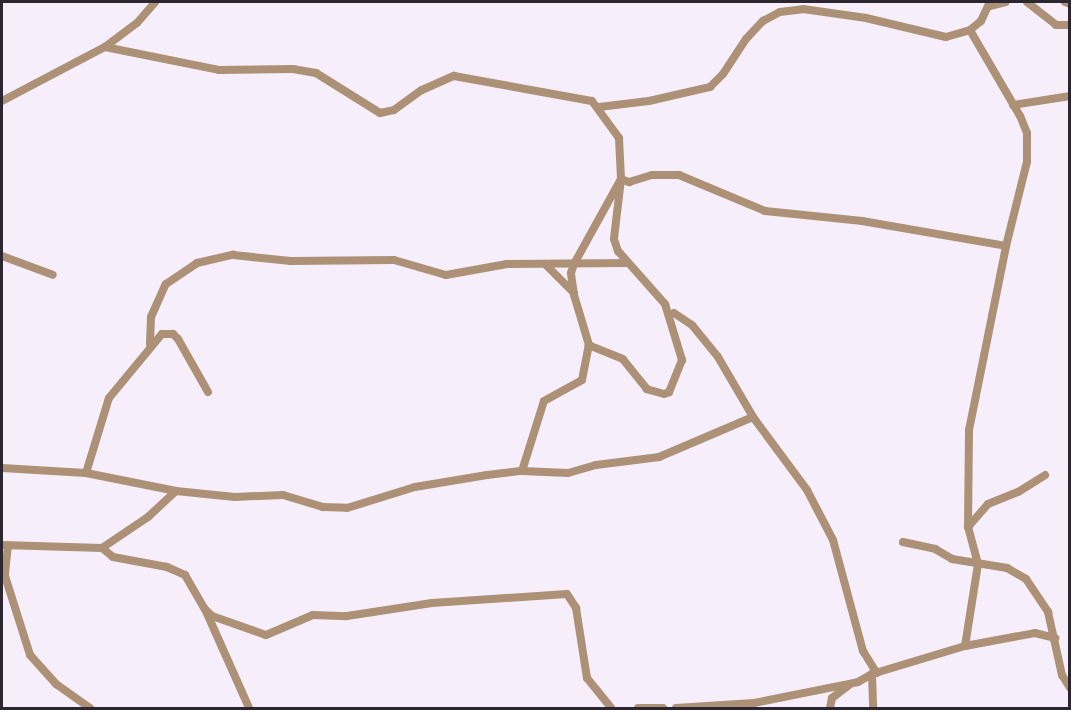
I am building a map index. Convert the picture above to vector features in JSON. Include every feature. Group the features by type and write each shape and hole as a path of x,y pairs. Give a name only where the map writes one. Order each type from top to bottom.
{"street":[{"path":"2,101 105,47 137,23 155,2"},
{"path":"599,107 649,101 710,87 763,21 780,12 803,5 946,37 970,30 990,4 1006,2"},
{"path":"1027,2 1056,25 1070,25"},
{"path":"1065,2 1070,4"},
{"path":"965,646 978,564 968,526 969,430 1006,246 1027,162 1027,133 970,30"},
{"path":"105,47 219,70 293,69 316,73 380,113 394,110 422,90 454,76 592,102 599,107 620,138 621,179 614,239 628,263 649,283 669,315 682,360 669,392 647,389 623,359 589,345"},
{"path":"1012,105 1070,96"},
{"path":"621,179 629,182 666,174 687,177 765,211 862,221 1006,246"},
{"path":"522,471 544,401 582,380 589,345 574,295 571,273 621,179"},
{"path":"150,344 151,317 165,284 197,263 233,255 291,261 394,260 446,275 481,267 628,263"},
{"path":"2,256 53,275"},
{"path":"545,264 574,295"},
{"path":"674,313 692,325 718,357 753,417 807,490 833,540 863,651 874,673 873,708"},
{"path":"86,473 109,398 150,344 162,334 173,334 208,392"},
{"path":"2,468 86,473 176,491 235,497 283,495 323,507 347,508 415,487 522,471 568,473 596,465 659,457 753,417"},
{"path":"968,526 988,504 1018,492 1046,475"},
{"path":"90,708 56,684 30,655 5,576 5,545 102,548 148,517 176,491"},
{"path":"903,542 978,564 1007,568 1026,579 1048,612 1062,675 1070,688"},
{"path":"102,548 113,557 167,567 185,575 206,609 250,708"},
{"path":"206,609 212,616 266,635 313,615 347,616 432,603 567,594 576,608 587,678 611,708"},
{"path":"830,708 832,698 850,684 874,673 965,646 1035,633 1055,638"},
{"path":"676,708 754,703 850,684"},
{"path":"638,708 663,708"}]}
